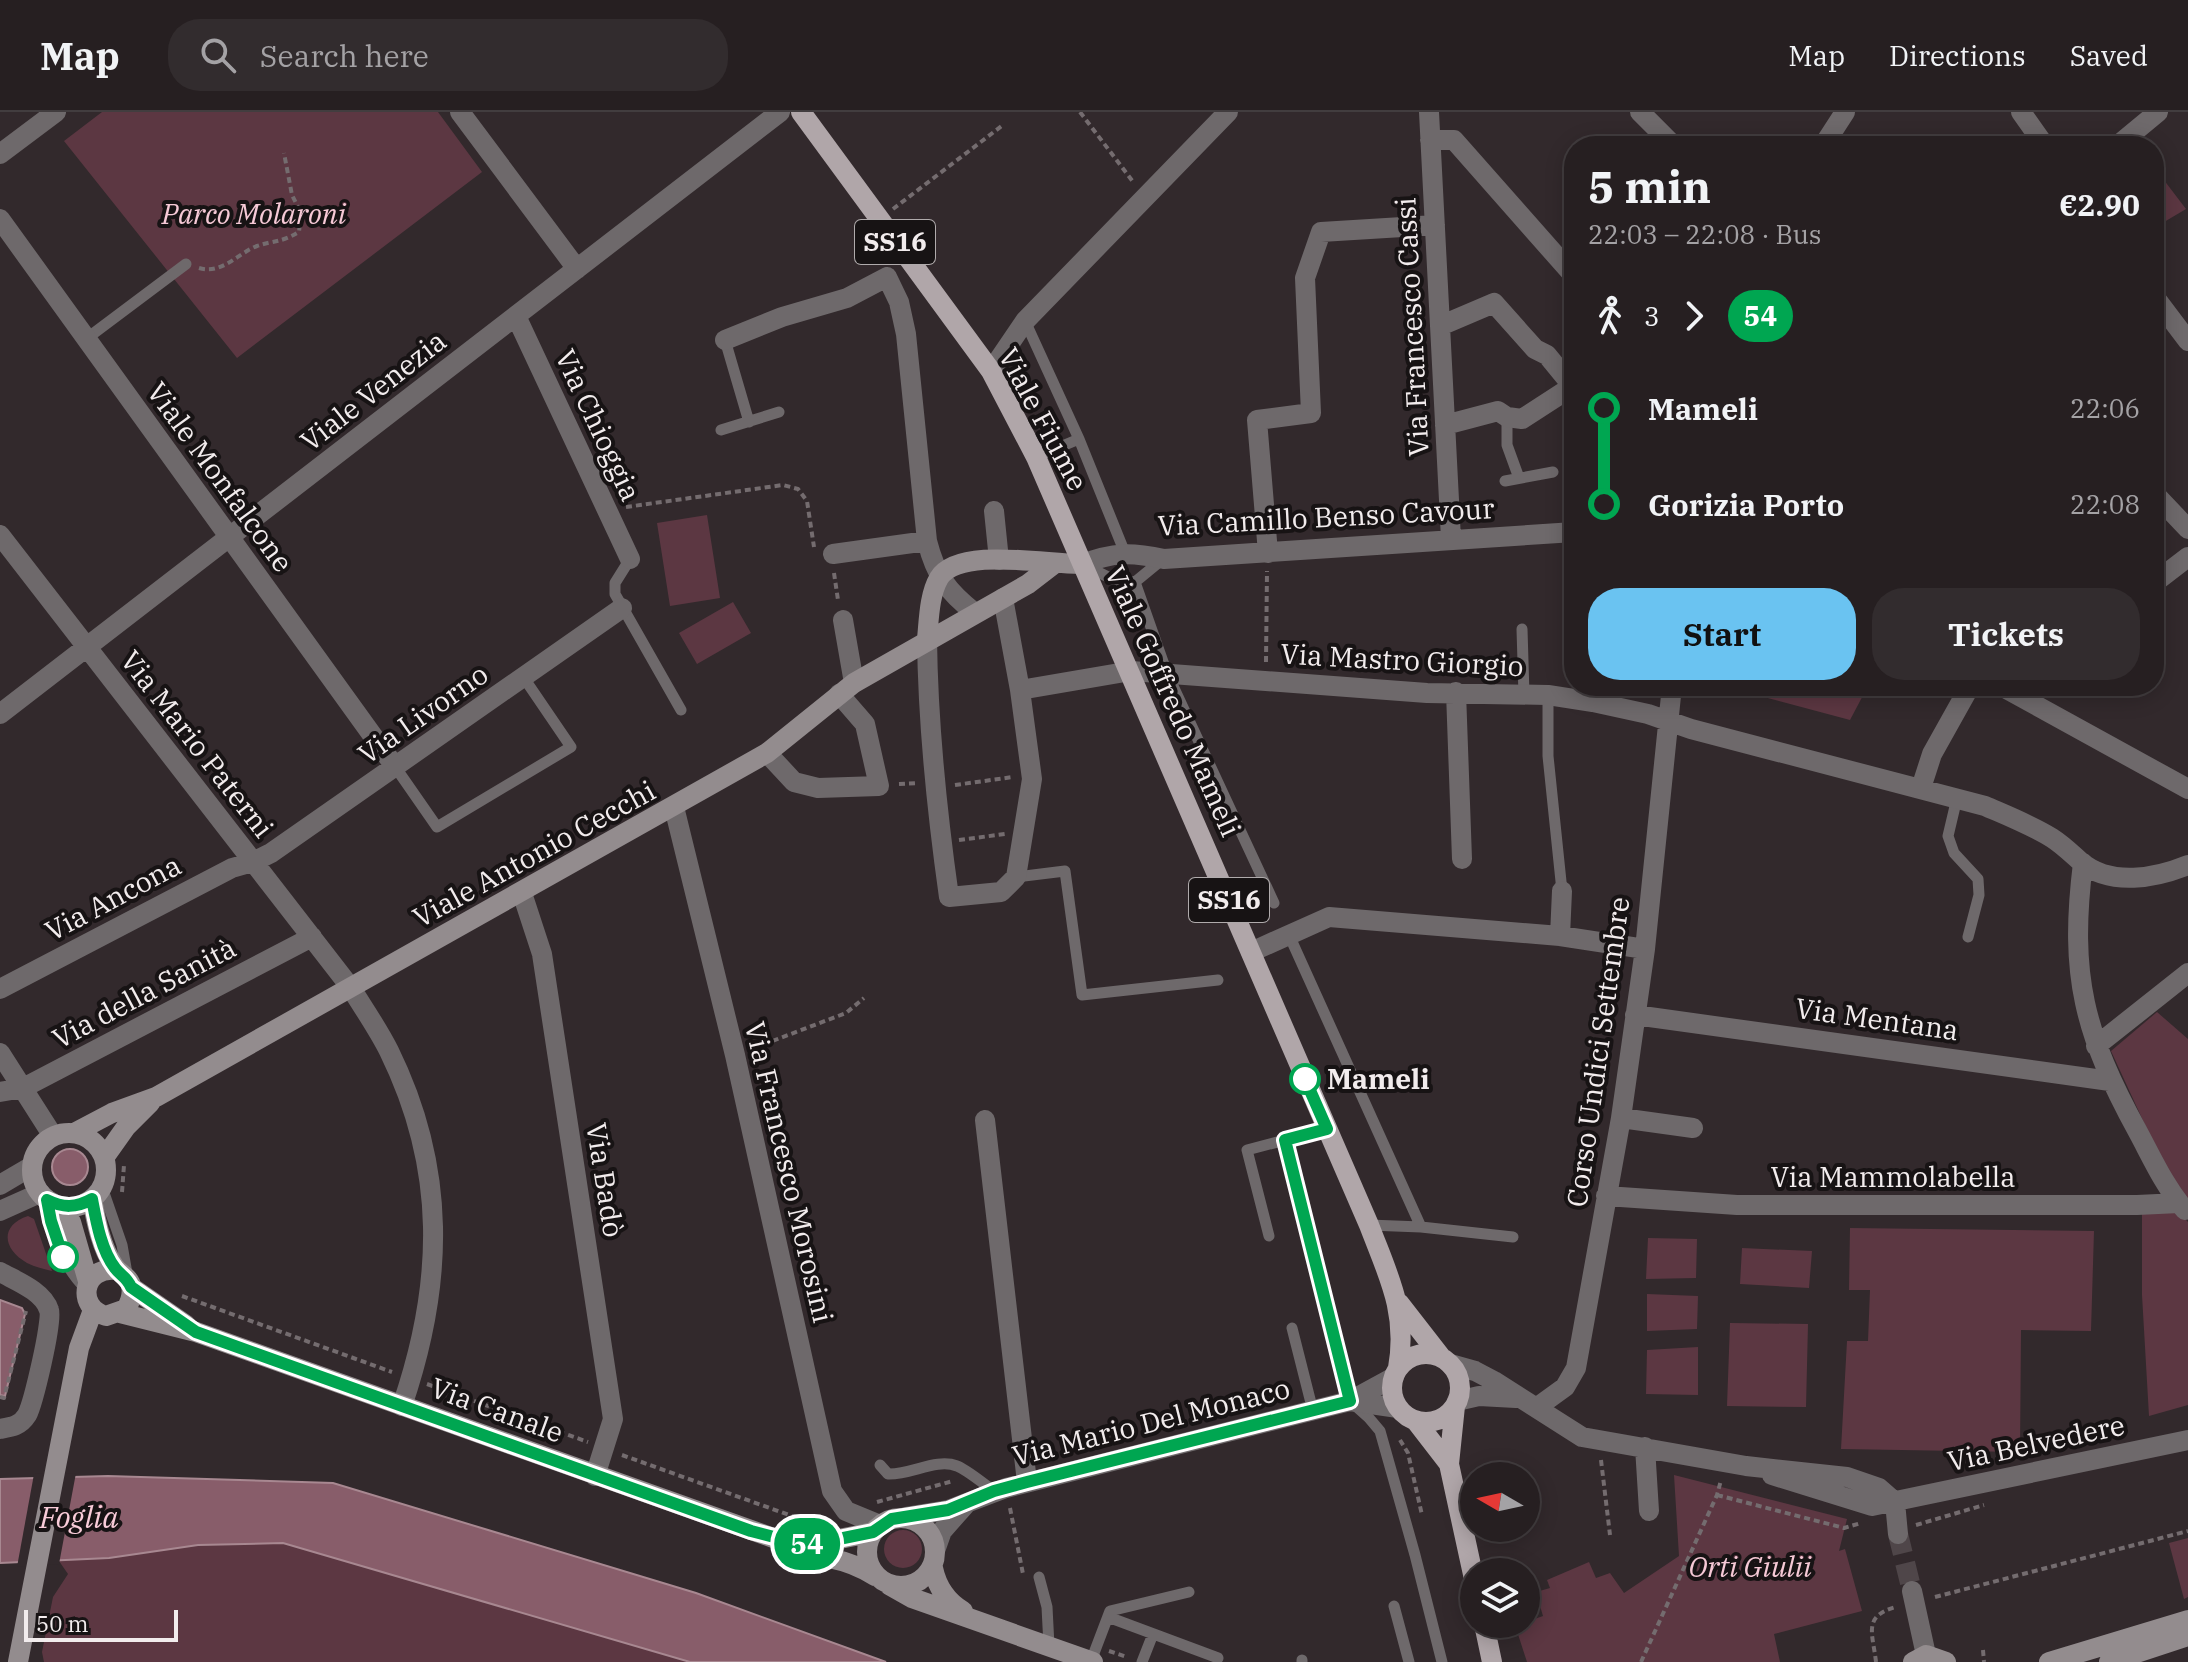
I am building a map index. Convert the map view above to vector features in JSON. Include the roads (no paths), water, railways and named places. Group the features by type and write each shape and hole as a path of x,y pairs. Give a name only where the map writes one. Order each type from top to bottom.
{"main road":[{"name":"Viale Fiume","path":"801,112 991,371 1036,457 1082,564"},
{"name":"Viale Goffredo Mameli","path":"1082,564 1369,1225 1399,1303 1401,1335 1393,1398 1449,1464"},
{"name":"Viale Goffredo Mameli","path":"1399,1303 1459,1381 1449,1464 1469,1558"},
{"path":"1396,1373 1413,1356 1432,1354 1446,1361"},
{"path":"1407,1414 1437,1420 1456,1404"},
{"path":"1487,1638 1492,1662"}],"street":[{"path":"0,154 56,112"},
{"path":"460,112 577,269"},
{"name":"Viale Venezia","path":"0,714 780,112"},
{"path":"991,371 1025,321 1228,112"},
{"name":"Via Francesco Cassi","path":"1429,112 1451,539"},
{"path":"1640,112 1664,136"},
{"path":"2021,112 2038,136"},
{"path":"2124,112 2138,130"},
{"path":"2130,136 2158,112"},
{"path":"1826,136 1833,116"},
{"path":"1430,140 1454,140 1564,265"},
{"name":"Viale Monfalcone","path":"0,219 396,768"},
{"path":"1268,553 1257,420 1311,413 1305,278 1321,232 1435,225"},
{"path":"902,251 890,260 887,277 899,302 906,334 927,541 939,577 953,595 975,613"},
{"path":"725,340 782,317 847,298 887,277"},
{"path":"1440,326 1494,303 1564,376"},
{"path":"2164,309 2188,341"},
{"name":"Via Chioggia","path":"516,316 630,559"},
{"path":"1445,425 1498,411 1507,417 1522,419 1564,393"},
{"path":"2164,504 2188,529"},
{"path":"994,511 999,560"},
{"name":"Via Camillo Benso Cavour","path":"1082,564 1108,554 1125,553 1164,559 1564,533"},
{"name":"Via Mario Paterni","path":"0,535 351,988 389,1051 422,1139 431,1186 434,1233 425,1328 406,1392"},
{"path":"833,554 927,541"},
{"path":"2164,575 2188,557"},
{"path":"1003,598 1032,775 1016,877 1001,892 949,897 941,842 928,690 927,639 932,598 939,577 954,566 975,561 1033,560 1082,564"},
{"name":"Viale Antonio Cecchi","path":"74,1133 112,1113 156,1097 674,807 767,753 847,688 927,639 1028,584 1054,564"},
{"name":"Via Livorno","path":"253,862 396,768 622,608"},
{"path":"767,753 794,782 818,788 879,786 865,724 847,688 843,620"},
{"name":"Via Mastro Giorgio","path":"1020,690 1131,671 1427,693 1548,695 1593,702 1667,720 1691,729 1985,806 2031,825 2083,863 2127,879 2148,878 2188,865"},
{"path":"1456,692 1462,859"},
{"name":"Corso Undici Settembre","path":"1527,1403 1565,1387 1576,1368 1621,1118 1645,949 1671,696"},
{"path":"1921,788 1932,754 1964,696"},
{"path":"2037,696 2188,789"},
{"name":"Via Francesco Morosini","path":"674,807 735,1055 832,1491 846,1511 877,1528"},
{"name":"Via Ancona","path":"0,989 232,868 253,862"},
{"path":"2083,863 2078,895 2079,977 2085,1010 2110,1081 2184,1208"},
{"path":"1560,936 1562,891"},
{"name":"Via Badò","path":"522,893 542,954 613,1419 595,1476"},
{"path":"1251,952 1329,917 1560,936 1645,949"},
{"name":"Via della Sanità","path":"0,1092 23,1088 312,937"},
{"path":"2096,1046 2188,973"},
{"name":"Via Mentana","path":"1635,1015 2110,1081"},
{"path":"0,1053 53,1136"},
{"name":"Viale Antonio Cecchi","path":"115,1160 126,1127 156,1097"},
{"path":"1621,1118 1693,1128"},
{"path":"985,1120 1027,1482"},
{"path":"0,1211 48,1199 75,1206 97,1193 115,1160 93,1141 74,1133 53,1136 42,1144 32,1166 32,1176 48,1199 71,1222 87,1285 85,1296 93,1310 106,1316 120,1313 130,1303 125,1279 100,1233 97,1193"},
{"path":"0,1185 32,1166"},
{"name":"Via Mammolabella","path":"1606,1196 1737,1205 2137,1205 2184,1208"},
{"path":"87,1285 100,1271 125,1279"},
{"path":"0,1272 39,1295 49,1310 49,1327 28,1414 17,1426 0,1429"},
{"name":"Via Canale","path":"125,1279 196,1332"},
{"path":"18,1662 79,1348 93,1310"},
{"name":"Via Canale","path":"120,1313 406,1392 595,1476 779,1540 801,1544 824,1542 877,1528 892,1519 905,1517 918,1521 929,1530 940,1589 954,1606 977,1620"},
{"name":"Via Belvedere","path":"1446,1361 1475,1371 1582,1437 1746,1466 1847,1477 1869,1483 1895,1502"},
{"name":"Via Mario Del Monaco","path":"905,1517 939,1512 1027,1482 1350,1401 1396,1373"},
{"name":"Via Belvedere","path":"1456,1404 1479,1396 1527,1403"},
{"name":"Via Mario Del Monaco","path":"1350,1401 1407,1414"},
{"name":"Via Belvedere","path":"1746,1466 1823,1493 1872,1506 2188,1440"},
{"path":"1645,1447 1649,1511"},
{"path":"1895,1502 1898,1534"},
{"name":"Via Mario Del Monaco","path":"935,1558 942,1531 967,1503"},
{"path":"877,1528 867,1552 869,1564 882,1580 904,1588 920,1582 935,1558"},
{"name":"Via Canale","path":"779,1540 801,1554 845,1562 912,1598 1092,1662"},
{"path":"1913,1599 1935,1661"},
{"path":"2049,1662 2188,1620"},
{"path":"25,1633 30,1662"},
{"path":"2109,1662 2188,1636"}],"lane":[{"path":"86,339 186,264"},
{"path":"1025,321 1079,439 1125,553"},
{"path":"725,340 749,422"},
{"path":"721,430 779,412"},
{"path":"1507,417 1507,445 1519,478"},
{"path":"1036,457 1079,439"},
{"path":"1505,481 1553,472"},
{"path":"630,559 615,583 615,594 681,710"},
{"path":"1082,564 1114,580 1135,582 1164,559"},
{"path":"1135,582 1167,673 1274,903"},
{"path":"1522,629 1524,695"},
{"path":"396,768 437,827 571,747 524,678"},
{"path":"1548,695 1548,756 1562,891"},
{"path":"1957,798 1948,836 1954,853 1978,879 1979,895 1968,937"},
{"path":"1016,877 1065,871 1082,995 1218,980"},
{"path":"1289,935 1421,1227"},
{"path":"1269,1236 1247,1150 1327,1129"},
{"path":"1285,1140 1350,1401 1380,1431 1442,1662"},
{"path":"1369,1225 1513,1237"},
{"path":"1292,1328 1313,1411"},
{"path":"880,1465 888,1474 901,1475 939,1464 954,1465 994,1491"},
{"path":"967,1503 970,1477"},
{"path":"1039,1577 1047,1607 1049,1646"},
{"path":"1092,1662 1110,1611 1189,1592"},
{"path":"1394,1606 1409,1662"},
{"path":"1108,1617 1218,1658"},
{"path":"1142,1662 1153,1634"}],"water":[{"path":"70,1149 83,1154 88,1167 83,1180 70,1185 57,1180 52,1167 57,1154"},
{"path":"0,1300 22,1308 25,1314 5,1396 0,1395"},
{"name":"Foglia","path":"108,1476 333,1483 696,1593 886,1662 690,1662 283,1543 198,1545 109,1558 0,1563 0,1479"}],"tunnel":[{"path":"1898,1534 1912,1591"}],"place":[{"name":"Mameli","path":"1305,1079"}],"park label":[{"name":"Parco Molaroni","path":"254,214"},
{"name":"Orti Giulii","path":"1750,1567"}]}
